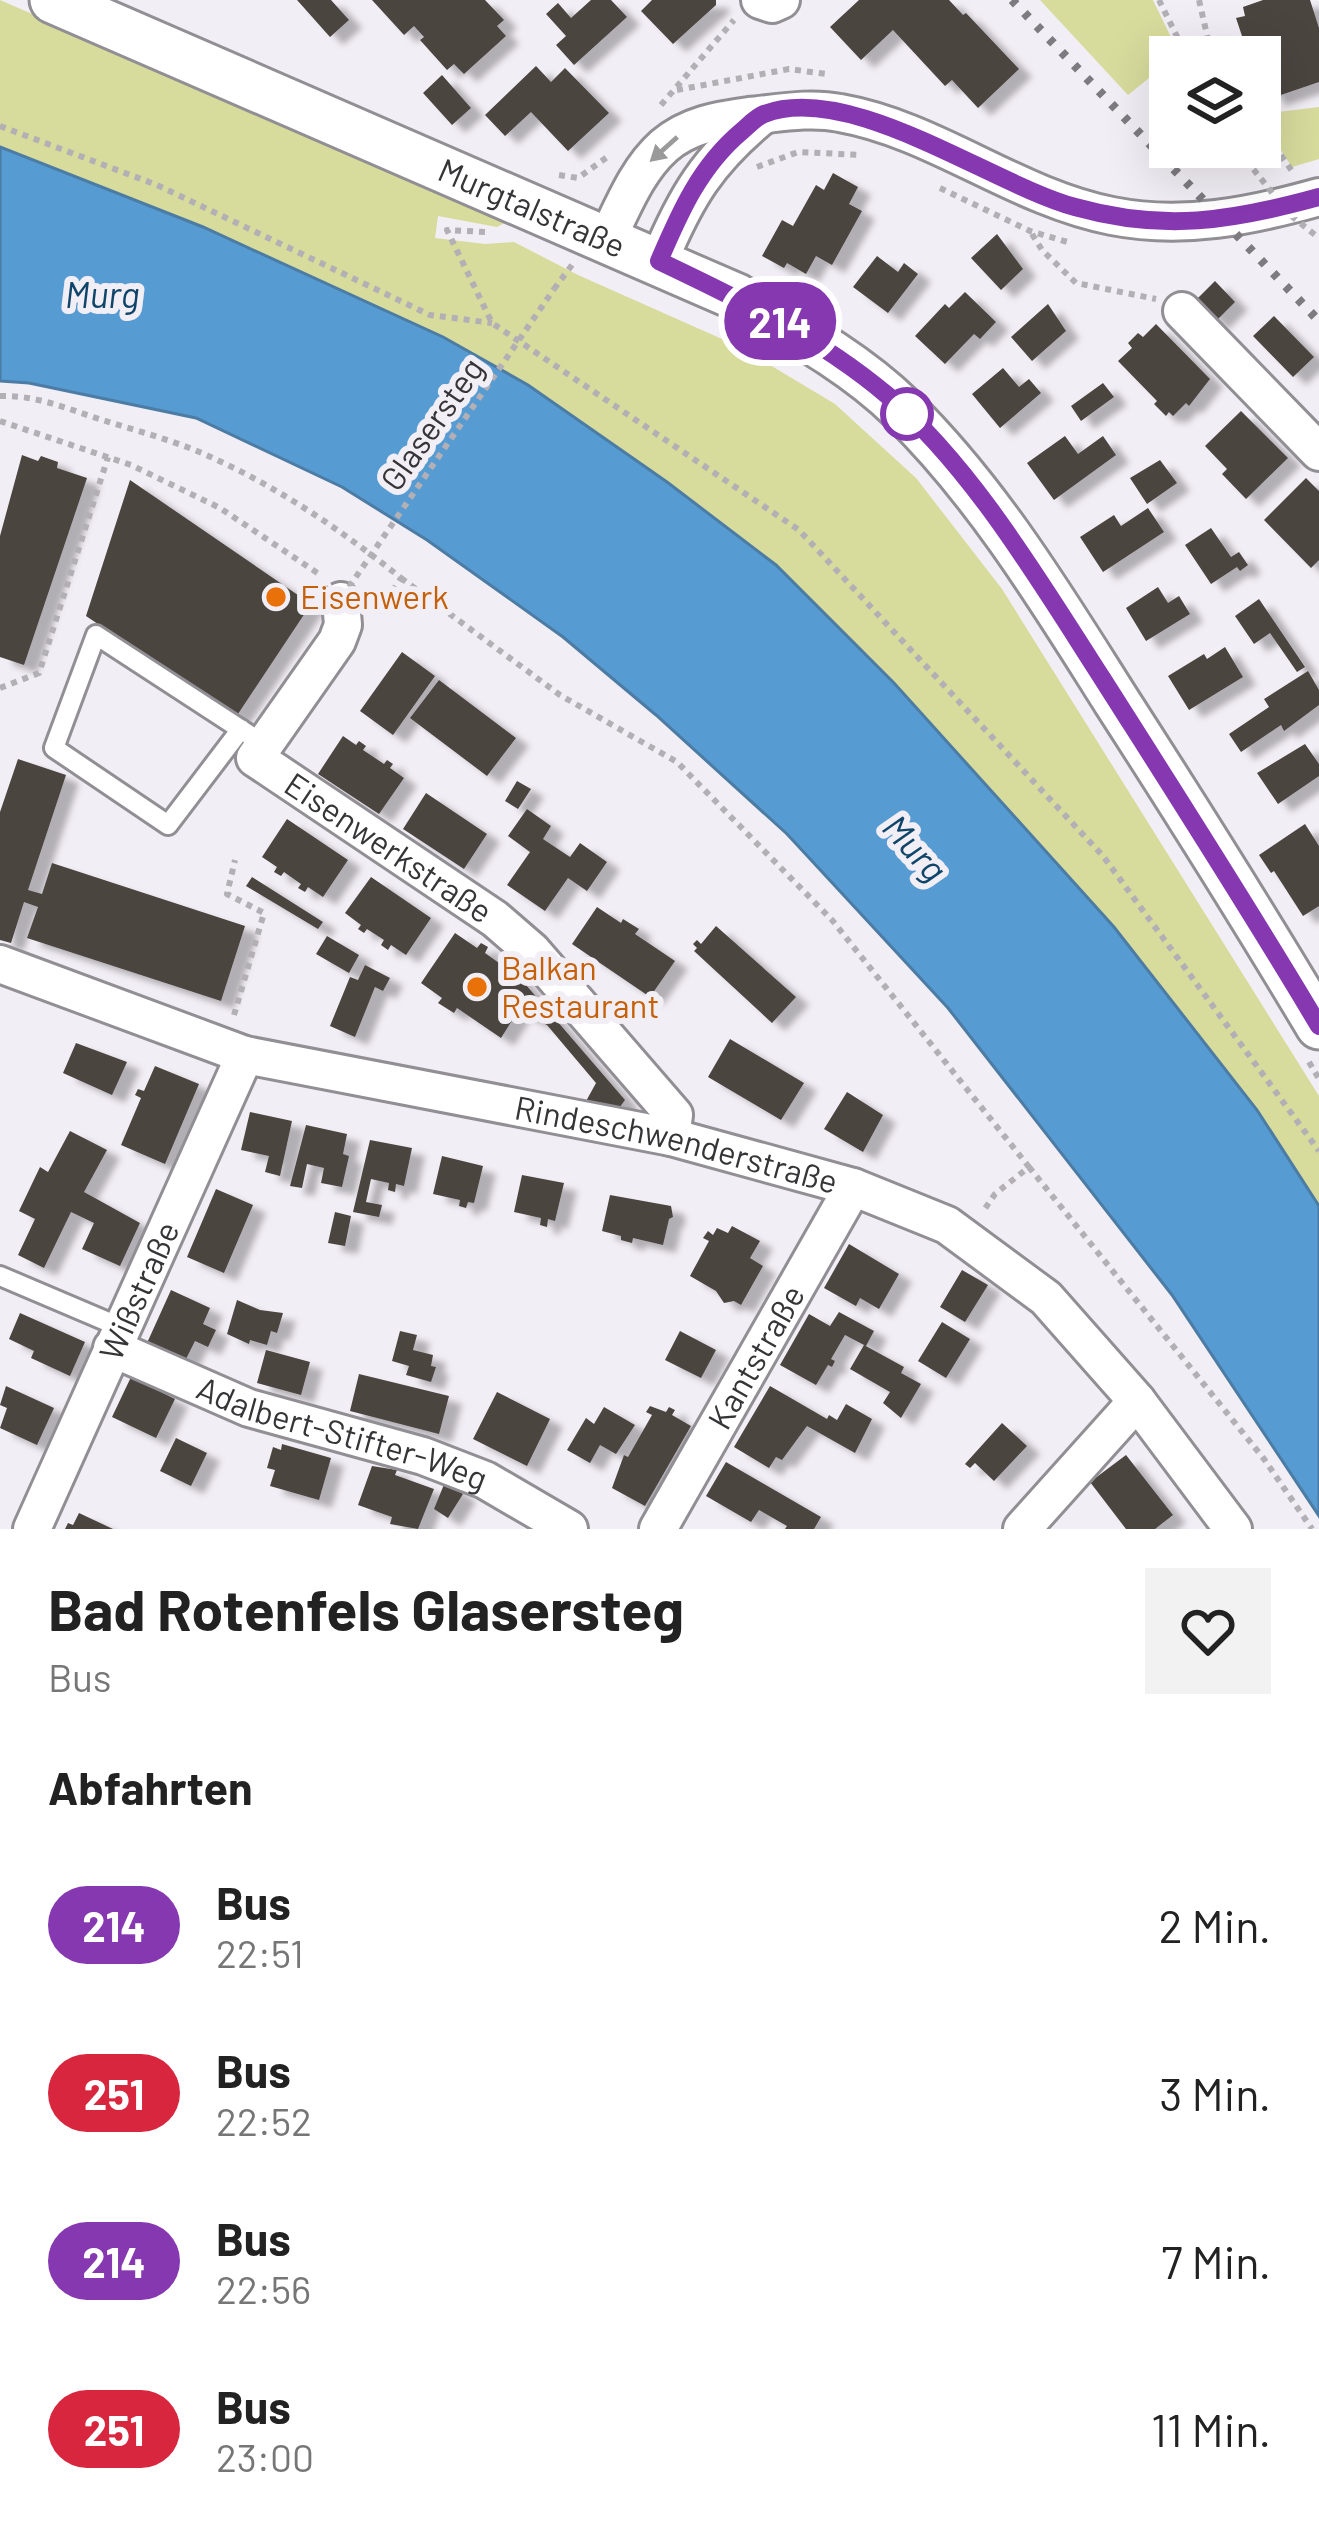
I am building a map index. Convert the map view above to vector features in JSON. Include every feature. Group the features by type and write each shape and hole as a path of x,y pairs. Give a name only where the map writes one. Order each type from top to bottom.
{"street":[{"name":"Murgtalstraße","path":"52,0 737,297 808,338 887,395 932,440 1051,597 1313,1042"},
{"path":"751,6 782,0"},
{"path":"607,239 638,179 665,145 690,129 763,115 836,112 885,124 1034,194 1116,217 1167,222 1242,218 1312,182"},
{"path":"659,261 704,171 728,143 763,115"},
{"path":"1182,311 1319,452"},
{"name":"Eisenwerkstraße","path":"345,594 338,640 253,737 255,758 495,919 532,951 674,1114 671,1137"},
{"name":"Rindeschwenderstraße","path":"0,964 234,1051 671,1137 853,1187 966,1236 1046,1298 1137,1401 1233,1529"},
{"name":"Wißstraße","path":"32,1529 234,1051"},
{"name":"Kantstraße","path":"658,1529 853,1187"},
{"name":"Adalbert-Stifter-Weg","path":"116,1338 249,1408 423,1456 485,1480 569,1529"},
{"path":"1022,1529 1137,1401"}],"lane":[{"path":"96,635 253,737 168,825 54,748 96,635"},
{"name":"Adalbert-Stifter-Weg","path":"0,1276 116,1338"}],"path":[{"path":"1160,0 1177,36"},
{"path":"1199,0 1207,36"},
{"path":"677,90 718,35 751,6"},
{"path":"0,126 157,185 430,315 492,323 800,530 1103,856 1319,1151"},
{"path":"741,173 798,152 862,155 880,162"},
{"path":"1281,156 1292,171 1312,182"},
{"path":"1252,168 1290,215 1319,238"},
{"path":"1247,179 1292,171"},
{"path":"938,186 1030,231 1042,250 1076,283 1148,295 1182,311"},
{"path":"492,232 448,230 492,323"},
{"name":"Glasersteg","path":"345,594 554,289"},
{"path":"0,396 26,395 212,457 342,533 560,695 677,762 832,920 1264,1459 1312,1529"},
{"path":"0,422 108,458 220,508 345,594 380,611 401,578"},
{"path":"0,688 39,674 108,458"},
{"path":"234,1051 264,914 227,894 235,860"},
{"path":"1313,1042 1319,1078"},
{"path":"966,1236 995,1194 1030,1167"}],"green space":[{"path":"0,0 508,221 497,227 438,216 435,238 514,242 740,347 835,404 916,478 1002,589 1319,1096 1319,1206 1257,1110 1114,927 894,683 776,565 528,385 443,337 203,227 0,147"},
{"path":"1040,0 1153,0 1170,36 1149,36 1149,78 1128,95"},
{"path":"1319,107 1319,159 1292,167 1281,150 1281,112"}],"water":[{"name":"Murg","path":"0,147 203,227 443,337 528,385 776,565 894,683 1114,927 1257,1110 1319,1206 1319,1516 1172,1295 948,1008 787,834 656,715 563,637 427,540 342,487 196,418 0,381"}],"building":[{"path":"297,0 331,0 349,20 330,37"},
{"path":"372,0 485,0 504,20 497,26 506,36 464,74 454,64 447,70 420,40 424,37 414,26 404,35"},
{"path":"591,0 611,0 627,17 574,65 556,45 566,36 546,14 558,3 571,18"},
{"path":"652,0 716,0 716,5 673,44 641,11"},
{"path":"859,0 949,0 1019,69 978,108 952,80 945,86 893,30 861,60 830,27"},
{"path":"1263,0 1310,0 1319,28 1319,82 1281,95 1281,36 1242,36 1236,18 1245,16 1243,7"},
{"path":"536,66 551,82 565,68 609,113 568,151 531,112 505,136 485,115"},
{"path":"442,75 471,108 452,125 423,93"},
{"path":"833,173 858,187 849,204 862,211 832,265 816,256 806,274 762,256 782,220 793,226 816,185 824,190"},
{"path":"997,234 1023,269 1001,290 971,258"},
{"path":"877,256 898,272 904,263 918,274 888,313 853,287"},
{"path":"1215,281 1235,302 1215,322 1195,301"},
{"path":"965,292 996,322 980,339 974,334 945,364 915,336 945,304 949,308"},
{"path":"1048,304 1066,331 1032,361 1011,337"},
{"path":"1274,316 1314,357 1293,377 1253,336"},
{"path":"1156,324 1210,379 1189,406 1186,403 1173,416 1169,412 1166,416 1154,404 1157,401 1118,361 1132,348 1128,343 1138,333 1143,337"},
{"path":"1003,368 1019,387 1029,379 1041,393 1000,428 972,394"},
{"path":"1103,383 1114,397 1081,421 1071,406"},
{"path":"1241,411 1288,458 1246,499 1222,474 1227,469 1205,446"},
{"path":"1065,436 1078,454 1103,436 1116,455 1054,500 1027,463"},
{"path":"22,455 58,462 57,468 87,478 24,665 0,657 0,536"},
{"path":"1160,460 1177,483 1147,504 1130,478"},
{"path":"1306,478 1319,491 1319,560 1311,568 1264,520"},
{"path":"130,480 311,604 236,717 86,616"},
{"path":"1148,508 1164,532 1103,572 1080,537 1114,515 1121,526"},
{"path":"1211,528 1231,557 1239,552 1248,565 1211,584 1185,545"},
{"path":"1158,587 1168,603 1179,596 1190,614 1146,641 1126,608"},
{"path":"1259,599 1305,667 1297,672 1270,633 1254,644 1235,616"},
{"path":"1225,647 1243,677 1189,710 1168,676"},
{"path":"402,652 435,676 393,735 360,711"},
{"path":"1308,671 1319,690 1319,705 1284,731 1281,725 1241,752 1229,734 1269,707 1264,699"},
{"path":"439,680 516,738 487,776 410,718"},
{"path":"343,736 356,745 359,741 366,746 363,750 384,764 387,760 393,764 390,768 404,778 379,814 318,774"},
{"path":"1305,744 1319,764 1319,776 1278,804 1257,773"},
{"path":"18,759 66,775 28,890 42,894 52,863 245,926 221,1001 27,938 38,907 24,902 11,943 0,940 0,812"},
{"path":"517,781 531,789 518,809 505,801"},
{"path":"426,793 487,834 464,869 403,829"},
{"path":"527,809 551,826 543,839 570,857 580,843 607,862 587,891 568,878 545,911 507,885 530,852 508,836"},
{"path":"287,819 348,860 323,897 308,887 305,892 298,888 301,884 284,872 281,876 274,872 277,867 262,857"},
{"path":"1305,824 1319,846 1319,906 1303,916 1259,855"},
{"path":"252,877 323,922 318,929 246,886"},
{"path":"371,877 431,918 406,955 391,945 388,950 381,945 384,940 358,929 361,925 345,913"},
{"path":"597,907 639,929 635,934 675,961 650,997 572,944"},
{"path":"716,926 796,997 772,1023 694,951 693,944 697,940 701,944"},
{"name":"Balkan Restaurant","path":"455,933 477,948 481,943 488,947 485,953 520,978 625,1100 617,1111 585,1103 596,1083 547,1025 518,1011 501,1038 457,1008 454,1013 438,1003 442,998 421,983"},
{"path":"327,936 359,955 349,973 316,954"},
{"path":"365,965 390,978 383,991 375,987 355,1037 330,1026 350,977 358,980"},
{"path":"730,1039 804,1083 781,1120 708,1077"},
{"path":"76,1043 127,1062 112,1095 63,1073"},
{"path":"155,1066 199,1084 165,1164 121,1145 141,1098 135,1095 138,1089 144,1091"},
{"path":"847,1092 883,1115 863,1152 824,1129"},
{"path":"250,1112 292,1121 280,1176 265,1172 269,1156 241,1150"},
{"path":"306,1125 347,1134 343,1154 349,1156 342,1187 321,1183 324,1168 307,1164 302,1188 290,1186"},
{"path":"70,1131 107,1150 84,1192 140,1223 120,1266 82,1249 94,1223 71,1212 44,1268 18,1255 35,1219 19,1211 40,1167 48,1172"},
{"path":"370,1140 412,1148 404,1186 396,1184 395,1192 388,1190 389,1183 371,1179 366,1202 382,1205 379,1217 353,1212"},
{"path":"442,1156 483,1166 474,1203 468,1202 466,1208 459,1206 460,1200 433,1194"},
{"path":"522,1175 564,1183 555,1221 548,1219 547,1227 540,1225 541,1218 514,1212"},
{"path":"216,1189 253,1205 224,1273 187,1257"},
{"path":"610,1195 671,1206 673,1217 663,1245 633,1238 632,1243 602,1231"},
{"path":"335,1212 351,1216 345,1246 328,1243"},
{"path":"732,1226 760,1241 750,1258 763,1266 741,1305 724,1303 716,1291 690,1276 709,1241 703,1238 708,1231 713,1235 717,1228 728,1233"},
{"path":"849,1244 899,1274 879,1309 860,1298 856,1306 824,1288"},
{"path":"962,1270 988,1285 965,1322 940,1307"},
{"path":"171,1290 210,1308 203,1324 216,1330 208,1347 195,1341 185,1361 147,1343"},
{"path":"237,1300 283,1313 267,1345 250,1340 249,1344 227,1334"},
{"path":"839,1312 874,1331 866,1346 845,1335 831,1359 835,1361 832,1367 828,1365 816,1385 780,1365 809,1314 830,1326"},
{"path":"20,1313 85,1342 70,1376 31,1358 34,1351 9,1339"},
{"path":"942,1322 970,1339 946,1378 918,1361"},
{"path":"400,1331 417,1335 413,1350 433,1355 431,1366 436,1367 431,1382 406,1375 409,1366 392,1361"},
{"path":"680,1331 716,1350 701,1378 665,1360"},
{"path":"864,1345 904,1367 901,1373 921,1384 901,1418 883,1403 890,1392 850,1369"},
{"path":"266,1350 310,1362 301,1395 257,1383"},
{"path":"359,1374 449,1396 439,1434 350,1411"},
{"path":"131,1377 175,1399 156,1438 112,1417"},
{"path":"6,1386 54,1408 37,1445 0,1428 7,1408 0,1405"},
{"path":"770,1386 827,1419 829,1415 837,1420 846,1404 872,1419 855,1453 807,1426 782,1460 776,1457 769,1468 734,1447"},
{"path":"497,1392 550,1419 527,1466 473,1439"},
{"path":"650,1406 666,1412 669,1407 675,1410 672,1415 691,1426 645,1506 612,1488 624,1455 628,1457 652,1415 646,1412"},
{"path":"604,1407 635,1425 616,1454 600,1445 590,1463 567,1450 586,1418 594,1424"},
{"path":"1002,1423 1027,1446 994,1481 975,1463 970,1468 965,1464"},
{"path":"176,1438 207,1453 191,1486 160,1471"},
{"path":"282,1444 331,1458 319,1500 270,1486 275,1470 267,1468 273,1447 281,1450"},
{"path":"1126,1455 1173,1515 1155,1529 1126,1529 1090,1482"},
{"path":"726,1462 821,1517 814,1529 785,1529 787,1526 759,1510 751,1522 706,1496"},
{"path":"372,1466 397,1470 395,1475 434,1489 418,1529 390,1524 392,1517 358,1505"},
{"path":"445,1482 463,1494 448,1518 434,1509"},
{"path":"79,1513 113,1529 65,1529"}],"railway":[{"path":"1012,0 1319,321"}],"bus line":[{"name":"214","path":"1319,197 1242,218 1167,222 1116,217 1034,194 885,124 836,112 796,110 763,115 728,143 683,205 659,261 737,297 808,338 887,395 932,440 1051,597 1319,1026"}],"place":[{"name":"Eisenwerk","path":"276,597"},
{"name":"Balkan Restaurant","path":"477,987"}]}
